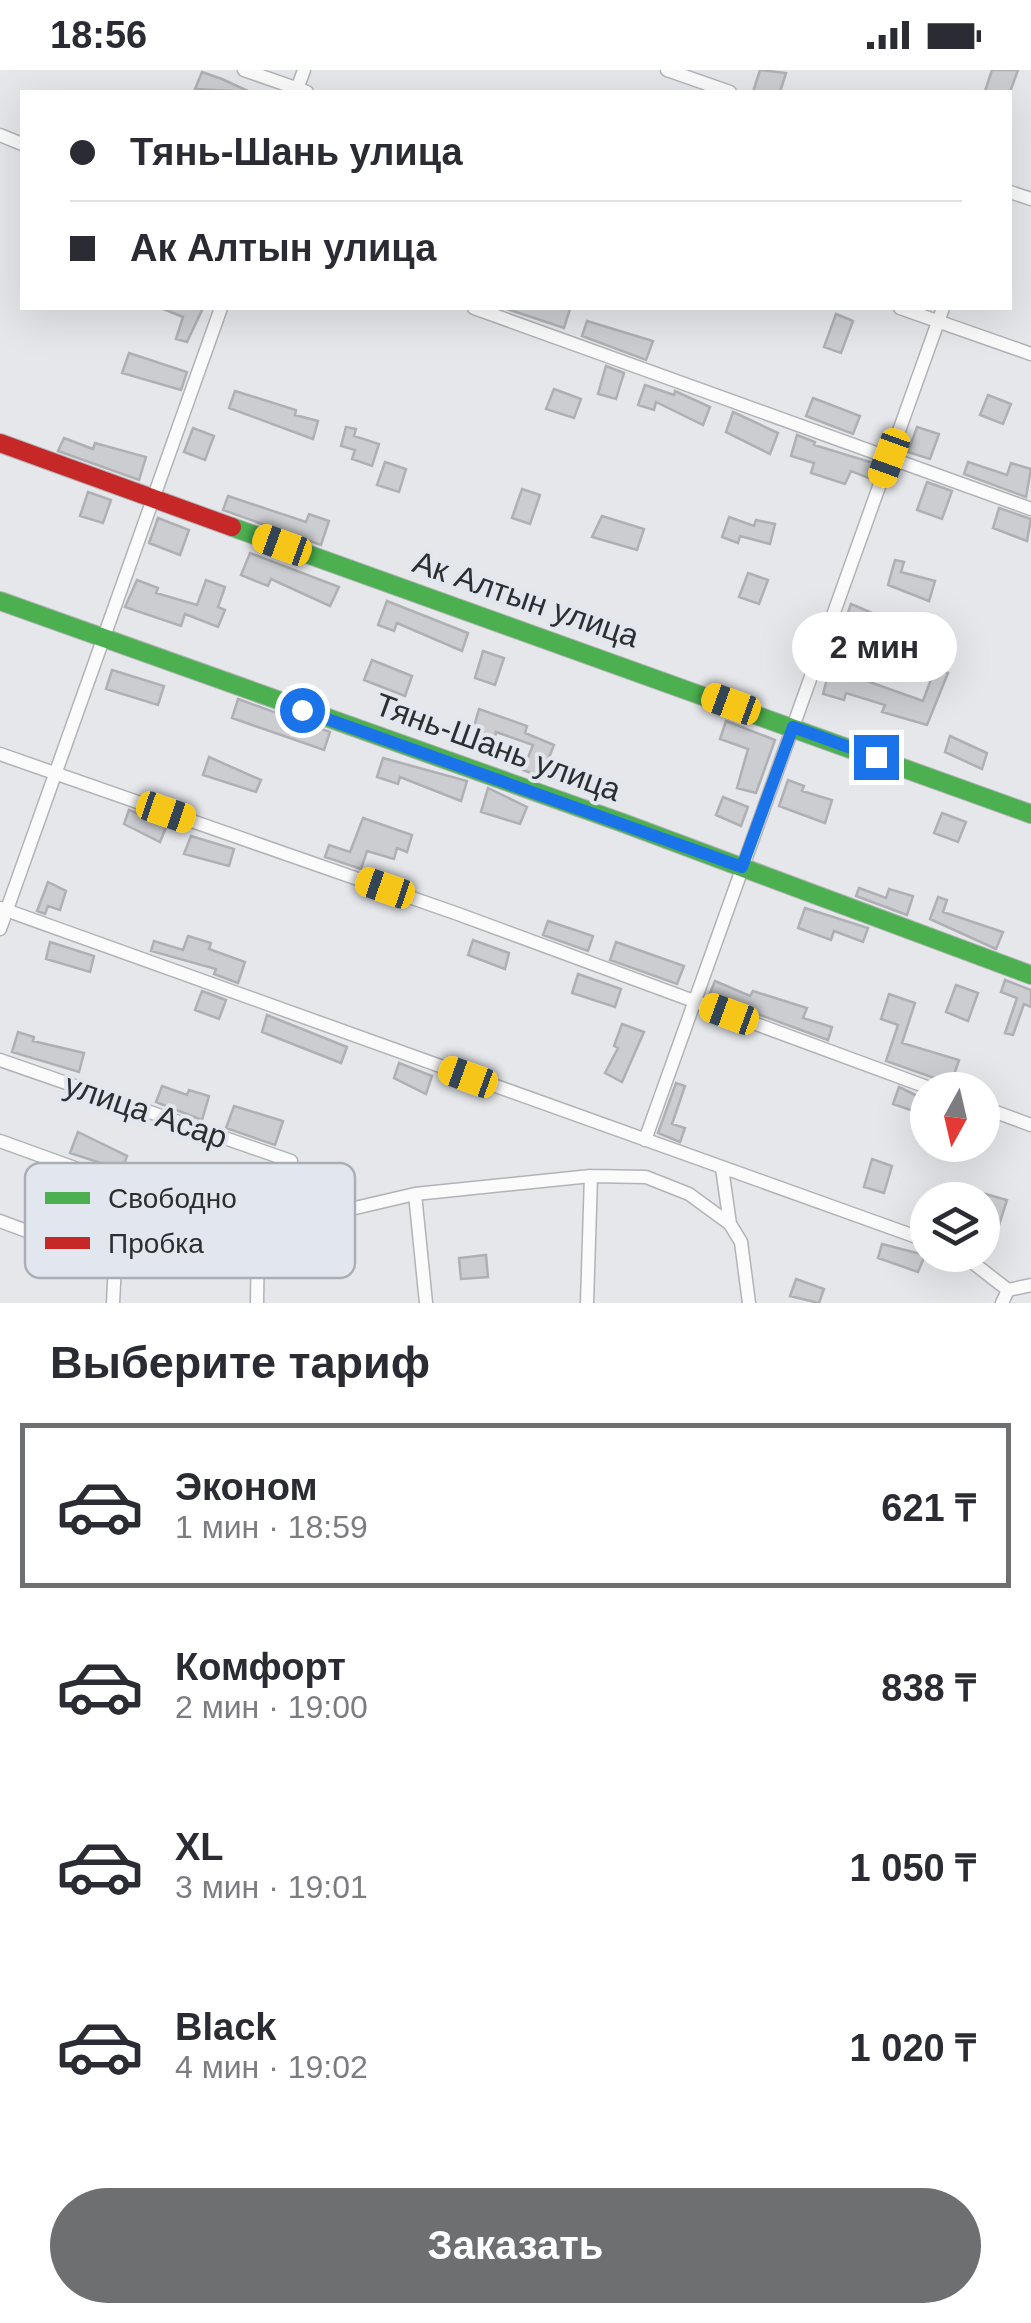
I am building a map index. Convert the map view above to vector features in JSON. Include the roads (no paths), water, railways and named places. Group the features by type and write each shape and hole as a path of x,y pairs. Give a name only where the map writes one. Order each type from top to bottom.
{"street":[{"path":"244,70 297,90"},
{"path":"668,70 724,90"},
{"path":"0,929 3,909 56,774 220,310"},
{"path":"480,310 1031,509"},
{"path":"914,310 941,314 1031,354"},
{"path":"646,1140 941,314"},
{"name":"Ак Алтын улица","path":"0,444 1031,814"},
{"name":"Тянь-Шань улица","path":"0,601 1031,975"},
{"path":"0,754 910,1081"},
{"path":"3,909 910,1235"},
{"name":"улица Асар","path":"0,1060 291,1162"},
{"path":"1000,1114 1031,1125"},
{"path":"0,1141 61,1163"},
{"path":"722,1168 730,1224"},
{"path":"586,1303 591,1176"},
{"path":"355,1209 415,1194 591,1176 646,1177 689,1194 730,1224 742,1242 749,1303"},
{"path":"415,1194 426,1303"},
{"path":"0,1221 25,1230"},
{"path":"980,1272 1005,1297 1031,1285"},
{"path":"114,1303 115,1278"},
{"path":"257,1278 257,1303"}]}
